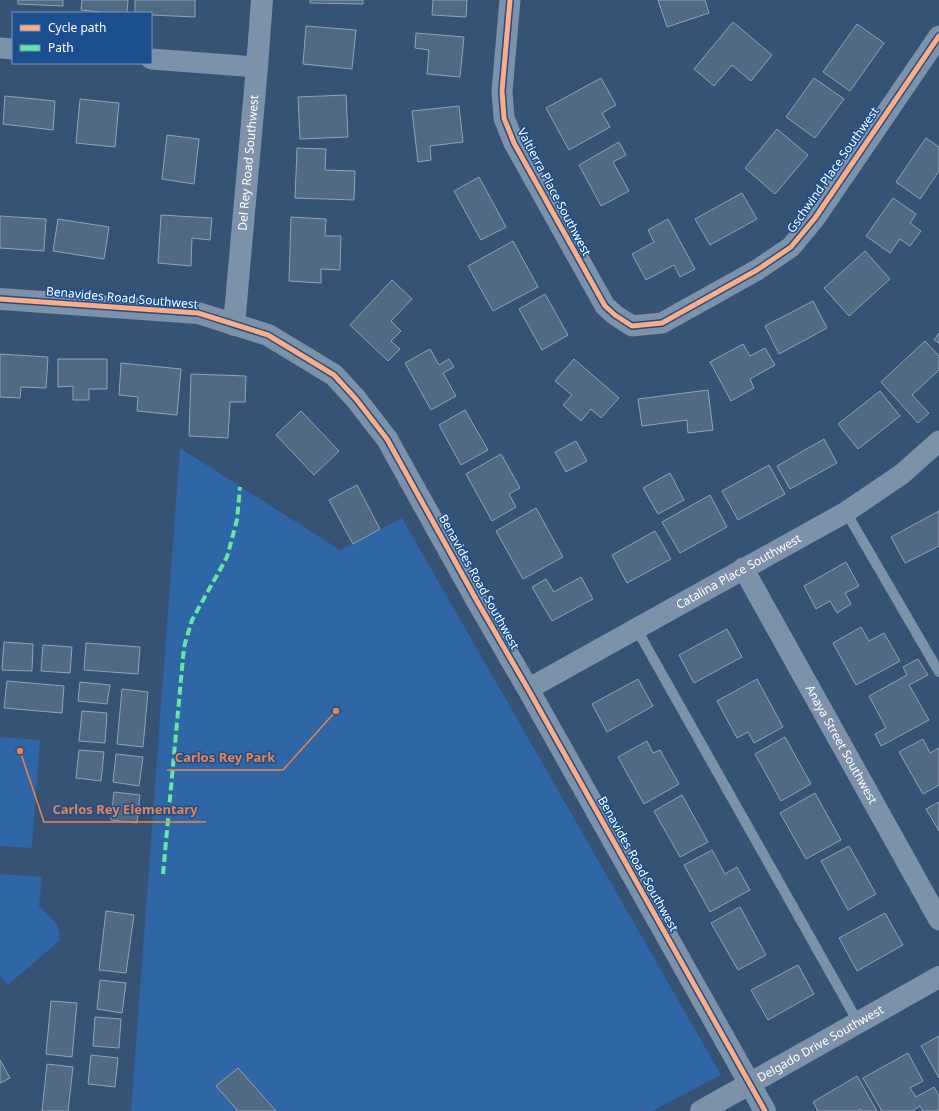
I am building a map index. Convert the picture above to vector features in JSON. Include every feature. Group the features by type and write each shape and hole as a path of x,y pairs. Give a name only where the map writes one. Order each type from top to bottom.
{"street":[{"name":"Del Rey Road Southwest","path":"234,325 258,67 262,0"},
{"name":"Valtierra Place Southwest","path":"510,0 502,91 504,118 514,143 606,306 632,326"},
{"name":"Gschwind Place Southwest","path":"632,326 662,323 757,270 791,247 815,218 939,36"},
{"path":"0,48 12,49"},
{"path":"152,59 258,67"},
{"name":"Benavides Road Southwest","path":"0,299 198,313 268,335 334,375 356,399 387,438 477,601 765,1111"},
{"name":"Catalina Place Southwest","path":"528,689 846,512 902,474 939,441"},
{"name":"Anaya Street Southwest","path":"743,568 939,920"},
{"name":"Delgado Drive Southwest","path":"701,1111 939,977"}],"lane":[{"path":"846,512 939,672"},
{"path":"636,628 858,1022"}],"shaded area":[{"path":"180,448 340,550 402,518 721,1075 652,1111 131,1111"},
{"path":"0,737 40,740 32,848 0,846"},
{"path":"0,874 42,877 39,906 57,924 60,940 8,985 0,976"}],"building":[{"path":"18,0 63,0 63,6 18,4"},
{"path":"82,0 128,0 127,12 81,10"},
{"path":"135,0 195,0 195,17 152,15 152,12 135,12"},
{"path":"310,0 363,0 363,4 310,3"},
{"path":"433,0 467,0 466,17 432,15"},
{"path":"658,0 705,0 709,13 667,27"},
{"path":"733,22 772,55 751,81 732,65 714,86 694,69"},
{"path":"857,24 884,43 850,91 823,72"},
{"path":"306,26 356,30 352,69 303,64"},
{"path":"416,33 464,37 460,77 427,74 429,50 415,48"},
{"path":"601,78 616,105 602,113 610,127 569,150 546,108"},
{"path":"814,78 844,99 815,138 786,117"},
{"path":"346,95 348,137 300,139 298,97"},
{"path":"5,96 55,101 53,130 3,124"},
{"path":"80,99 119,103 115,147 76,143"},
{"path":"459,106 463,142 430,146 431,160 418,162 412,111"},
{"path":"777,129 808,155 775,194 745,168"},
{"path":"167,135 199,139 194,184 162,179"},
{"path":"926,138 939,147 939,171 920,199 896,182"},
{"path":"619,142 626,155 613,162 629,191 601,206 579,165"},
{"path":"297,148 326,149 325,170 355,171 354,200 295,198"},
{"path":"479,177 506,227 481,240 454,191"},
{"path":"742,193 757,219 710,245 695,219"},
{"path":"893,198 916,214 910,223 921,231 910,246 900,239 890,253 866,236"},
{"path":"161,215 212,218 210,240 192,238 191,266 158,263"},
{"path":"0,216 46,219 44,251 0,248"},
{"path":"291,217 326,219 325,236 341,236 340,270 321,269 321,283 289,281"},
{"path":"58,219 109,227 104,259 53,251"},
{"path":"668,219 695,269 680,277 674,265 646,280 632,254 654,242 648,230"},
{"path":"513,241 538,287 493,311 468,266"},
{"path":"865,251 890,279 849,316 824,288"},
{"path":"392,280 412,299 391,321 401,331 391,341 400,349 388,361 350,325"},
{"path":"545,294 568,335 542,350 519,309"},
{"path":"813,301 827,328 779,354 765,326"},
{"path":"939,333 939,343 934,340"},
{"path":"925,341 939,356 939,370 912,395 929,413 918,423 881,382"},
{"path":"743,344 750,356 765,348 775,365 750,379 754,388 731,401 710,362"},
{"path":"430,349 439,365 449,359 454,367 443,373 456,396 431,410 405,363"},
{"path":"0,354 48,357 46,388 21,387 20,398 0,397"},
{"path":"58,359 107,359 107,389 89,389 89,400 73,400 73,386 58,387"},
{"path":"574,359 619,398 601,418 591,409 581,421 563,405 572,395 555,381"},
{"path":"121,363 181,369 177,415 137,411 138,397 119,395"},
{"path":"191,374 246,376 245,402 230,402 228,438 189,436"},
{"path":"708,390 713,430 688,433 687,420 642,426 638,399"},
{"path":"880,391 900,416 858,449 838,424"},
{"path":"465,410 488,450 461,465 439,425"},
{"path":"301,411 339,451 314,475 276,435"},
{"path":"824,439 837,463 790,489 777,466"},
{"path":"576,441 587,461 566,472 555,452"},
{"path":"501,454 520,488 509,494 516,507 492,521 466,474"},
{"path":"769,465 785,494 738,520 722,491"},
{"path":"670,473 684,500 658,514 643,488"},
{"path":"357,485 380,529 353,544 329,500"},
{"path":"710,495 727,527 680,553 662,522"},
{"path":"536,508 563,557 523,579 496,531"},
{"path":"939,511 939,546 905,563 891,537"},
{"path":"655,531 671,559 627,583 612,555"},
{"path":"846,562 859,586 845,593 851,604 837,613 830,601 816,609 804,586"},
{"path":"581,577 593,599 552,621 532,587 546,579 554,592"},
{"path":"861,627 869,641 884,633 900,661 856,685 833,643"},
{"path":"727,629 742,657 694,683 679,655"},
{"path":"4,642 33,644 32,671 2,670"},
{"path":"86,643 140,647 138,674 84,670"},
{"path":"43,645 72,647 70,673 41,671"},
{"path":"918,659 928,675 909,685 929,720 881,746 875,734 886,728 869,696 907,675 903,667"},
{"path":"638,679 653,706 607,732 592,704"},
{"path":"757,679 783,727 754,743 748,732 737,738 717,701"},
{"path":"7,681 64,686 62,713 4,708"},
{"path":"80,682 110,685 107,704 78,701"},
{"path":"122,689 148,692 143,747 117,744"},
{"path":"82,711 107,713 105,743 79,741"},
{"path":"785,737 811,784 781,801 755,754"},
{"path":"923,739 930,753 939,748 939,785 923,794 899,752"},
{"path":"647,741 653,753 660,750 679,784 644,804 618,757"},
{"path":"79,750 104,752 101,781 76,778"},
{"path":"116,754 143,757 139,786 113,782"},
{"path":"114,792 140,795 137,823 111,820"},
{"path":"815,793 841,840 806,859 780,813"},
{"path":"682,795 708,842 680,857 654,811"},
{"path":"939,802 939,831 926,809"},
{"path":"849,846 876,894 848,910 821,861"},
{"path":"712,850 725,874 737,867 750,890 710,912 684,865"},
{"path":"740,907 766,955 738,970 711,923"},
{"path":"106,911 134,915 126,973 99,970"},
{"path":"885,913 903,945 857,971 839,938"},
{"path":"798,965 814,994 768,1020 751,990"},
{"path":"100,980 126,983 122,1013 97,1009"},
{"path":"51,1001 77,1003 72,1057 46,1054"},
{"path":"95,1017 121,1019 119,1048 93,1046"},
{"path":"939,1036 939,1078 921,1046"},
{"path":"908,1053 923,1081 910,1088 916,1097 934,1087 939,1096 939,1111 923,1111 920,1106 912,1111 882,1111 863,1078"},
{"path":"91,1055 118,1058 115,1087 88,1084"},
{"path":"0,1060 10,1078 0,1083"},
{"path":"47,1064 73,1067 68,1111 42,1111"},
{"path":"238,1068 276,1111 238,1111 216,1086"},
{"path":"857,1076 877,1111 862,1111 861,1109 857,1111 818,1111 813,1102"}],"marked path":[{"path":"163,874 184,647 192,620 227,557 237,520 240,487"}],"cycle path":[{"path":"510,0 502,91 504,118 514,143 605,306 615,315 632,326 662,323 757,270 791,247 815,218 939,36"},
{"path":"0,299 198,313 268,335 334,375 356,399 387,439 765,1111"}],"place":[{"name":"Carlos Rey Park","path":"336,711"},
{"name":"Carlos Rey Elementary","path":"20,751"}]}
